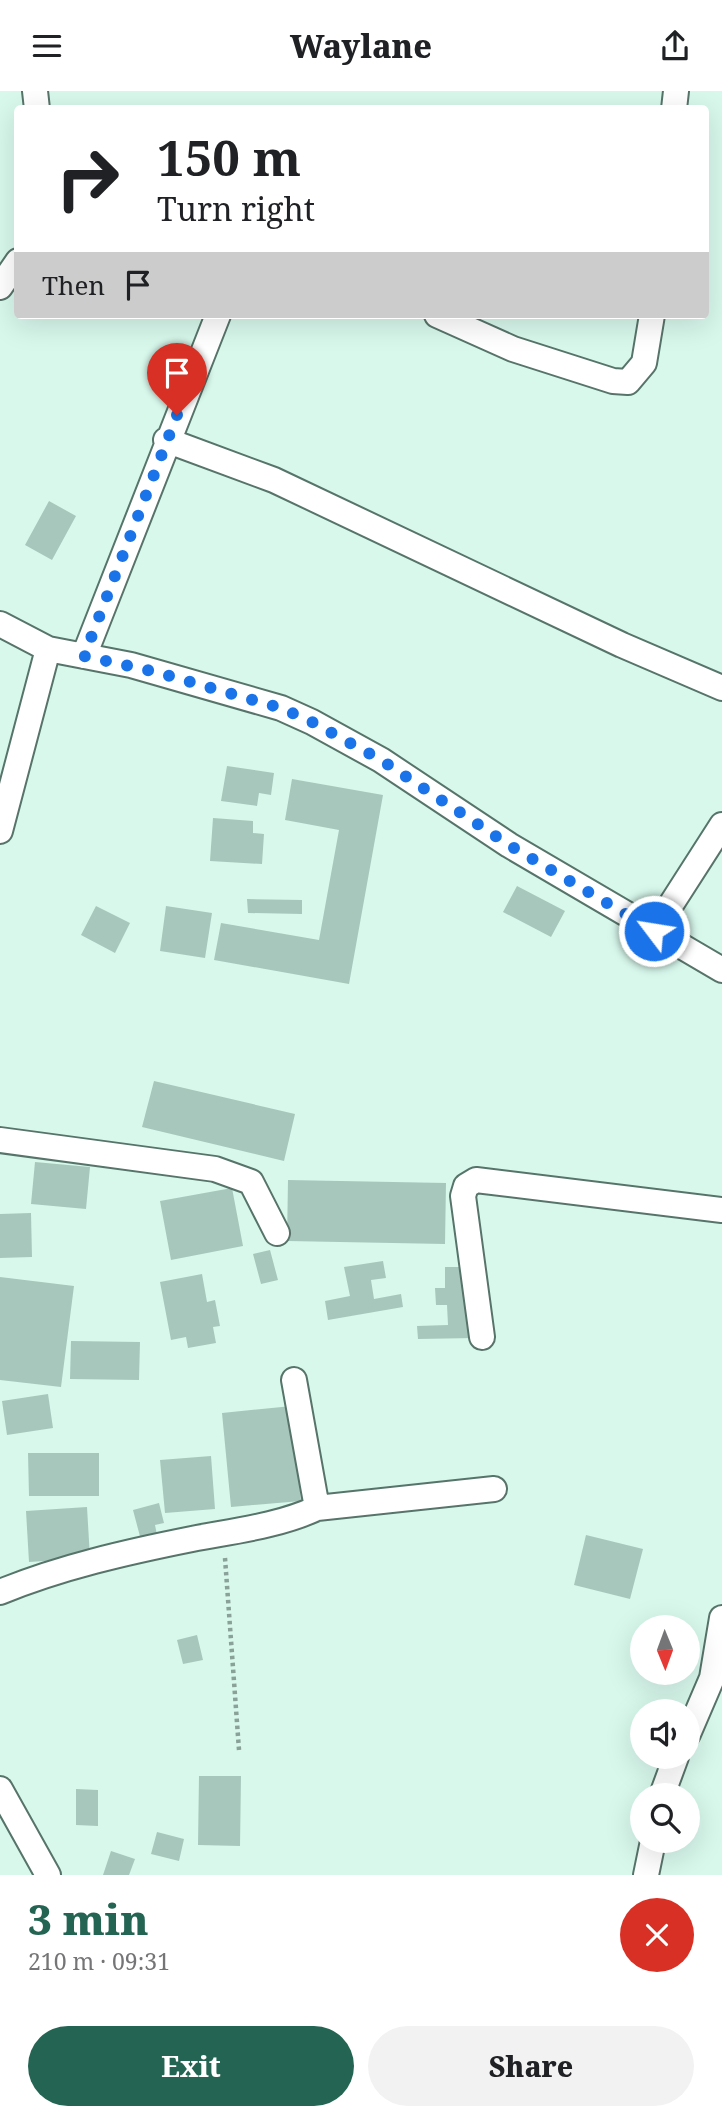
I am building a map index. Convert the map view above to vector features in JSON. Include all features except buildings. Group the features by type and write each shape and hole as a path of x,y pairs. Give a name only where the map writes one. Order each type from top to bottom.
{"street":[{"path":"0,287 14,267"},
{"path":"84,656 166,440 216,319"},
{"path":"446,319 513,349 613,381 628,382 644,363 651,319"},
{"path":"166,440 274,480 610,639 722,688"},
{"path":"0,624 48,649 156,672 281,708 312,722 381,760 509,845 722,970"},
{"path":"0,831 48,649"},
{"path":"654,931 722,825"},
{"path":"0,1140 215,1169 251,1182 277,1233"},
{"path":"482,1337 463,1196 466,1186 476,1180 722,1210"},
{"path":"295,1380 317,1508"},
{"path":"0,1592 37,1577 272,1523 317,1508 494,1489"},
{"path":"700,1706 712,1678 722,1618"},
{"path":"0,1789 48,1875"},
{"path":"646,1875 651,1853"}],"path":[{"path":"223,1533 238,1705 239,1750"}],"route":[{"path":"177,415 84,656 131,665 281,708 312,722 381,760 509,845 654,931"}]}
